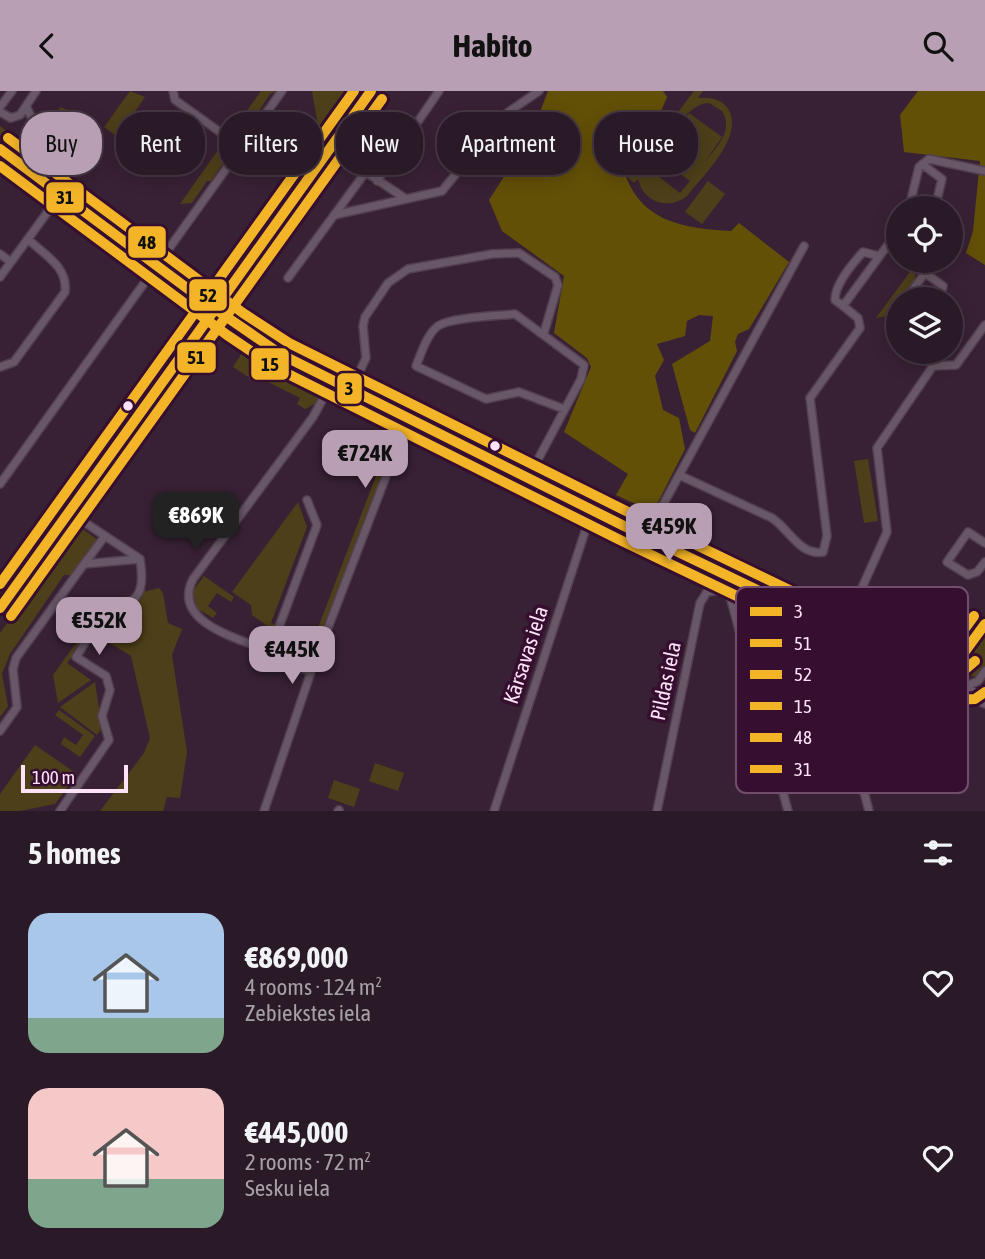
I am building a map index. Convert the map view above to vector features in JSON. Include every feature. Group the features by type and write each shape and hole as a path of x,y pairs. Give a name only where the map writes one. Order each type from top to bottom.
{"main road":[{"path":"0,608 371,91"}],"street":[{"path":"12,91 0,109 11,118 20,115 36,91"},
{"path":"173,91 175,100 219,132"},
{"path":"267,112 282,91"},
{"path":"377,181 439,91"},
{"path":"334,215 442,191 505,114 539,91"},
{"path":"26,106 29,112"},
{"path":"330,148 336,152"},
{"path":"0,149 215,309 282,355 752,587"},
{"path":"913,196 922,164 929,159 985,171"},
{"path":"922,164 942,179 938,196"},
{"path":"0,484 221,175"},
{"path":"288,278 364,175"},
{"path":"368,175 406,199"},
{"path":"0,277 61,195"},
{"path":"0,367 13,362 65,292 64,277 58,264 28,239"},
{"path":"646,536 804,246"},
{"path":"843,306 886,247"},
{"path":"679,475 772,519 781,524 797,543 813,552 823,552 827,535 809,405 815,390 860,328 858,318 835,300 835,292 863,252 879,256"},
{"path":"0,254 11,262"},
{"path":"351,390 366,358 363,326 365,317 388,283 408,269 492,254 526,256 555,277 558,285 544,333"},
{"path":"915,287 925,273 943,287"},
{"path":"528,478 581,379 584,365 515,314 449,322 437,327 416,366 486,399 519,392 564,409"},
{"path":"862,587 887,532 876,458 880,442 933,366 956,365 985,325"},
{"path":"270,651 217,630 192,612 187,596 193,579 308,425 333,380"},
{"path":"264,811 311,672 408,418"},
{"path":"307,500 317,525 270,651 271,656 311,672"},
{"name":"Kārsavas iela","path":"494,811 593,510"},
{"path":"60,811 109,740 102,716 110,690 106,676 76,657 98,625 137,597 144,583 140,559 69,512"},
{"path":"985,543 968,532 947,562 968,575 977,572 985,562"},
{"path":"0,731 17,707 13,669 16,659 105,535"},
{"path":"84,564 140,559"},
{"path":"733,578 728,589 736,619"},
{"name":"Pildas iela","path":"657,811 700,603 707,592 728,589"},
{"path":"968,647 985,624"},
{"path":"968,686 972,685 985,671"},
{"path":"968,690 985,695"},
{"path":"968,696 985,704"},
{"path":"783,793 788,811"},
{"path":"864,793 869,811"}],"shaded area":[{"path":"130,91 145,97 135,112 116,112 116,136 104,127"},
{"path":"261,91 276,91 270,94 258,112 246,112"},
{"path":"312,91 357,91 342,112 336,112 336,121 323,139 322,112 316,112"},
{"path":"548,91 663,91 667,97 661,112 594,112 594,175 626,175 630,186 651,211 680,224 731,231 739,223 789,262 749,329 738,334 735,342 737,351 695,433 690,430 672,364 710,341 713,316 699,315 687,321 685,336 657,344 664,360 655,376 663,410 679,418 685,449 653,512 616,495 628,474 564,432 591,367 587,358 554,333 564,276 502,231 489,200 505,175 580,175 580,112 540,112"},
{"path":"694,91 703,91 698,98 712,98 724,104 731,115 732,127 728,139 713,165 687,196 672,203 658,202 645,193 638,179 634,183 628,178 630,175 656,175 680,193 690,181 682,175 698,175 698,120 722,137 705,162 719,144 725,132 726,125 722,111 709,103 689,112 678,112"},
{"path":"918,91 985,91 985,265 966,253 973,231 980,161 904,152 900,115"},
{"path":"59,107 69,112 60,112"},
{"path":"0,126 21,142 21,155 0,140"},
{"path":"219,149 219,169 211,181 207,181 192,203 180,204 200,175 205,175 205,168"},
{"path":"49,175 65,175 150,239 145,246 95,214"},
{"path":"708,181 725,194 702,224 685,212"},
{"path":"909,273 916,273 910,287 899,287"},
{"path":"886,304 886,316 876,318"},
{"path":"254,321 315,355 310,362 250,323"},
{"path":"242,353 260,368 320,397 316,403 305,409 297,404 300,398 260,378 256,382 233,367"},
{"path":"119,408 109,435 72,488 66,483"},
{"path":"392,434 397,436 312,658 306,659"},
{"path":"868,459 878,521 864,523 854,461"},
{"path":"539,464 651,518 649,523 637,526 540,478 537,474"},
{"path":"64,487 70,491 0,589 0,573 59,490"},
{"path":"298,502 307,527 271,623 277,625 272,637 266,625 252,615 251,605 232,592"},
{"path":"78,526 98,540 72,575 64,575 10,654 2,674 8,706 0,717 0,633"},
{"path":"685,535 777,581 774,587 767,587 680,546"},
{"path":"204,576 234,597 231,602 217,593 208,606 217,613 213,618 198,609 192,592"},
{"path":"159,588 163,593 168,623 182,629 172,655 187,752 180,798 167,797 163,811 100,811 144,753 150,738 131,656 95,634 142,597 143,592"},
{"path":"136,595 94,625 67,663 91,680 58,703 53,675 107,600"},
{"path":"985,632 985,666 977,678 968,674 968,656"},
{"path":"95,682 102,728 97,735 60,707"},
{"path":"59,710 95,736 80,757 61,744 64,737 76,745 83,735 55,715"},
{"path":"35,745 77,774 55,804 20,811 0,811 0,794"},
{"path":"375,763 404,773 398,791 369,781"},
{"path":"334,780 360,789 354,807 328,798"}],"transit line":[{"name":"52","path":"0,584 354,91"},
{"name":"31","path":"215,309 371,91"},
{"name":"51","path":"11,616 382,99"},
{"name":"48","path":"8,138 243,313 289,343 783,587"},
{"name":"31","path":"0,149 215,309"},
{"name":"15","path":"0,166 227,335 276,368 736,596"},
{"name":"3","path":"215,309 282,355 751,587"},
{"name":"3","path":"0,608 215,309"},
{"name":"48","path":"968,624 974,616"},
{"name":"3","path":"968,647 985,624"},
{"name":"48","path":"968,667 975,661"},
{"name":"15","path":"968,699 975,699 985,692"}]}
